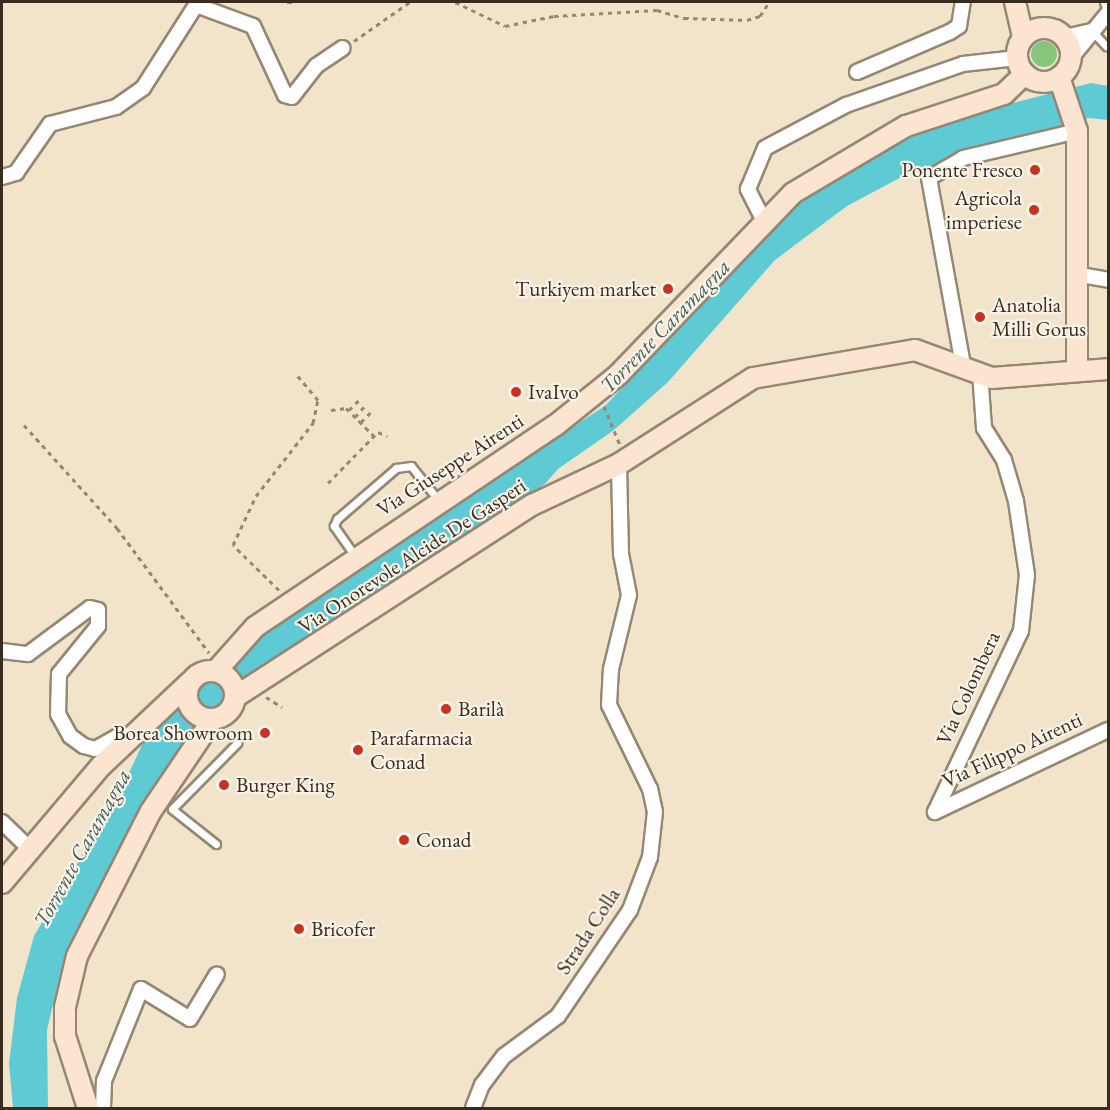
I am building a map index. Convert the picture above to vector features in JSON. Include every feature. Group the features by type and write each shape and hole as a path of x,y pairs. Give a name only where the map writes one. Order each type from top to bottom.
{"main road":[{"path":"1015,4 1045,27 1065,38 1071,58 1061,82 1077,130 1081,275 1077,368"},
{"path":"1015,4 1023,37 1021,66 1041,82 1061,82"},
{"path":"1023,37 1045,27"},
{"name":"Via Giuseppe Airenti","path":"217,669 241,640 292,601 598,391 793,193 845,159 906,126 1004,94 1021,66"},
{"path":"621,459 753,378 894,350 929,351 972,369 1018,379 1077,368 1108,369"},
{"name":"Via Onorevole Alcide De Gasperi","path":"235,698 383,598 532,505 621,459"},
{"path":"2,883 28,848 126,741 182,695 201,672 217,669 228,677 235,698 228,712 213,719 151,811 77,956 65,1007 65,1036 88,1108"},
{"path":"182,695 198,716 213,719"}],"street":[{"path":"857,72 950,32 959,26 963,2"},
{"path":"2,177 16,173 50,124 116,107 143,88 196,5 253,26 285,95 292,96 316,66 343,48"},
{"path":"1071,58 1108,13"},
{"path":"1065,38 1092,31"},
{"path":"764,221 748,189 763,151 838,108 982,59 1021,66"},
{"name":"Via Colombera","path":"935,812 1021,631 1027,575 1016,501 1004,460 984,428 929,178 963,158 1077,130"},
{"path":"1081,275 1108,280"},
{"name":"Strada Colla","path":"473,1108 482,1084 504,1056 558,1016 630,910 650,858 655,812 650,789 609,705 611,669 628,595 621,554 621,459"},
{"path":"2,651 28,654 90,608 98,610 98,626 59,674 58,714 70,736 84,746 95,749 118,736 126,741"},
{"name":"Via Filippo Airenti","path":"935,812 1108,730"},
{"path":"2,822 28,848"},
{"path":"103,1108 104,1081 141,989 190,1018 217,974"}],"lane":[{"path":"1104,2 1108,13"},
{"path":"1092,31 1106,46"},
{"path":"355,556 334,526 337,519 396,468 411,466 439,501"},
{"path":"216,844 172,808 237,743"}],"path":[{"path":"287,2 295,2"},
{"path":"343,48 410,2"},
{"path":"455,2 505,26 564,15 657,10 684,18 747,20 760,16 769,2"},
{"path":"292,601 233,545 256,496 313,423 318,400 297,375"},
{"path":"598,391 621,459"},
{"path":"331,410 349,410 359,399"},
{"path":"355,417 365,406"},
{"path":"349,410 374,436"},
{"path":"361,422 371,412"},
{"path":"24,425 117,528 217,669"},
{"path":"328,483 374,436 387,436"},
{"path":"266,696 282,707"}],"green space":[{"path":"1044,41 1053,45 1057,54 1053,63 1044,67 1035,63 1031,54 1035,45"}],"water":[{"path":"1091,83 1108,86 1108,120 1089,118 913,171 847,206 775,260 668,382 614,430 558,469 545,484 255,678 192,733 134,824 62,967 47,1030 48,1108 13,1108 9,1063 17,998 34,936 119,794 144,741 272,621 605,406 799,197 891,141 954,118"}],"place":[{"name":"Ponente Fresco","path":"1035,170"},
{"name":"Agricola imperiese","path":"1034,210"},
{"name":"Turkiyem market","path":"668,289"},
{"name":"Anatolia Milli Gorus","path":"980,317"},
{"name":"IvaIvo","path":"516,392"},
{"name":"Barilà","path":"446,709"},
{"name":"Borea Showroom","path":"265,733"},
{"name":"Parafarmacia Conad","path":"358,750"},
{"name":"Burger King","path":"224,785"},
{"name":"Conad","path":"404,840"},
{"name":"Bricofer","path":"299,929"}],"water label":[{"name":"Torrente Caramagna","path":"665,326"},
{"name":"Torrente Caramagna","path":"82,848"}]}
